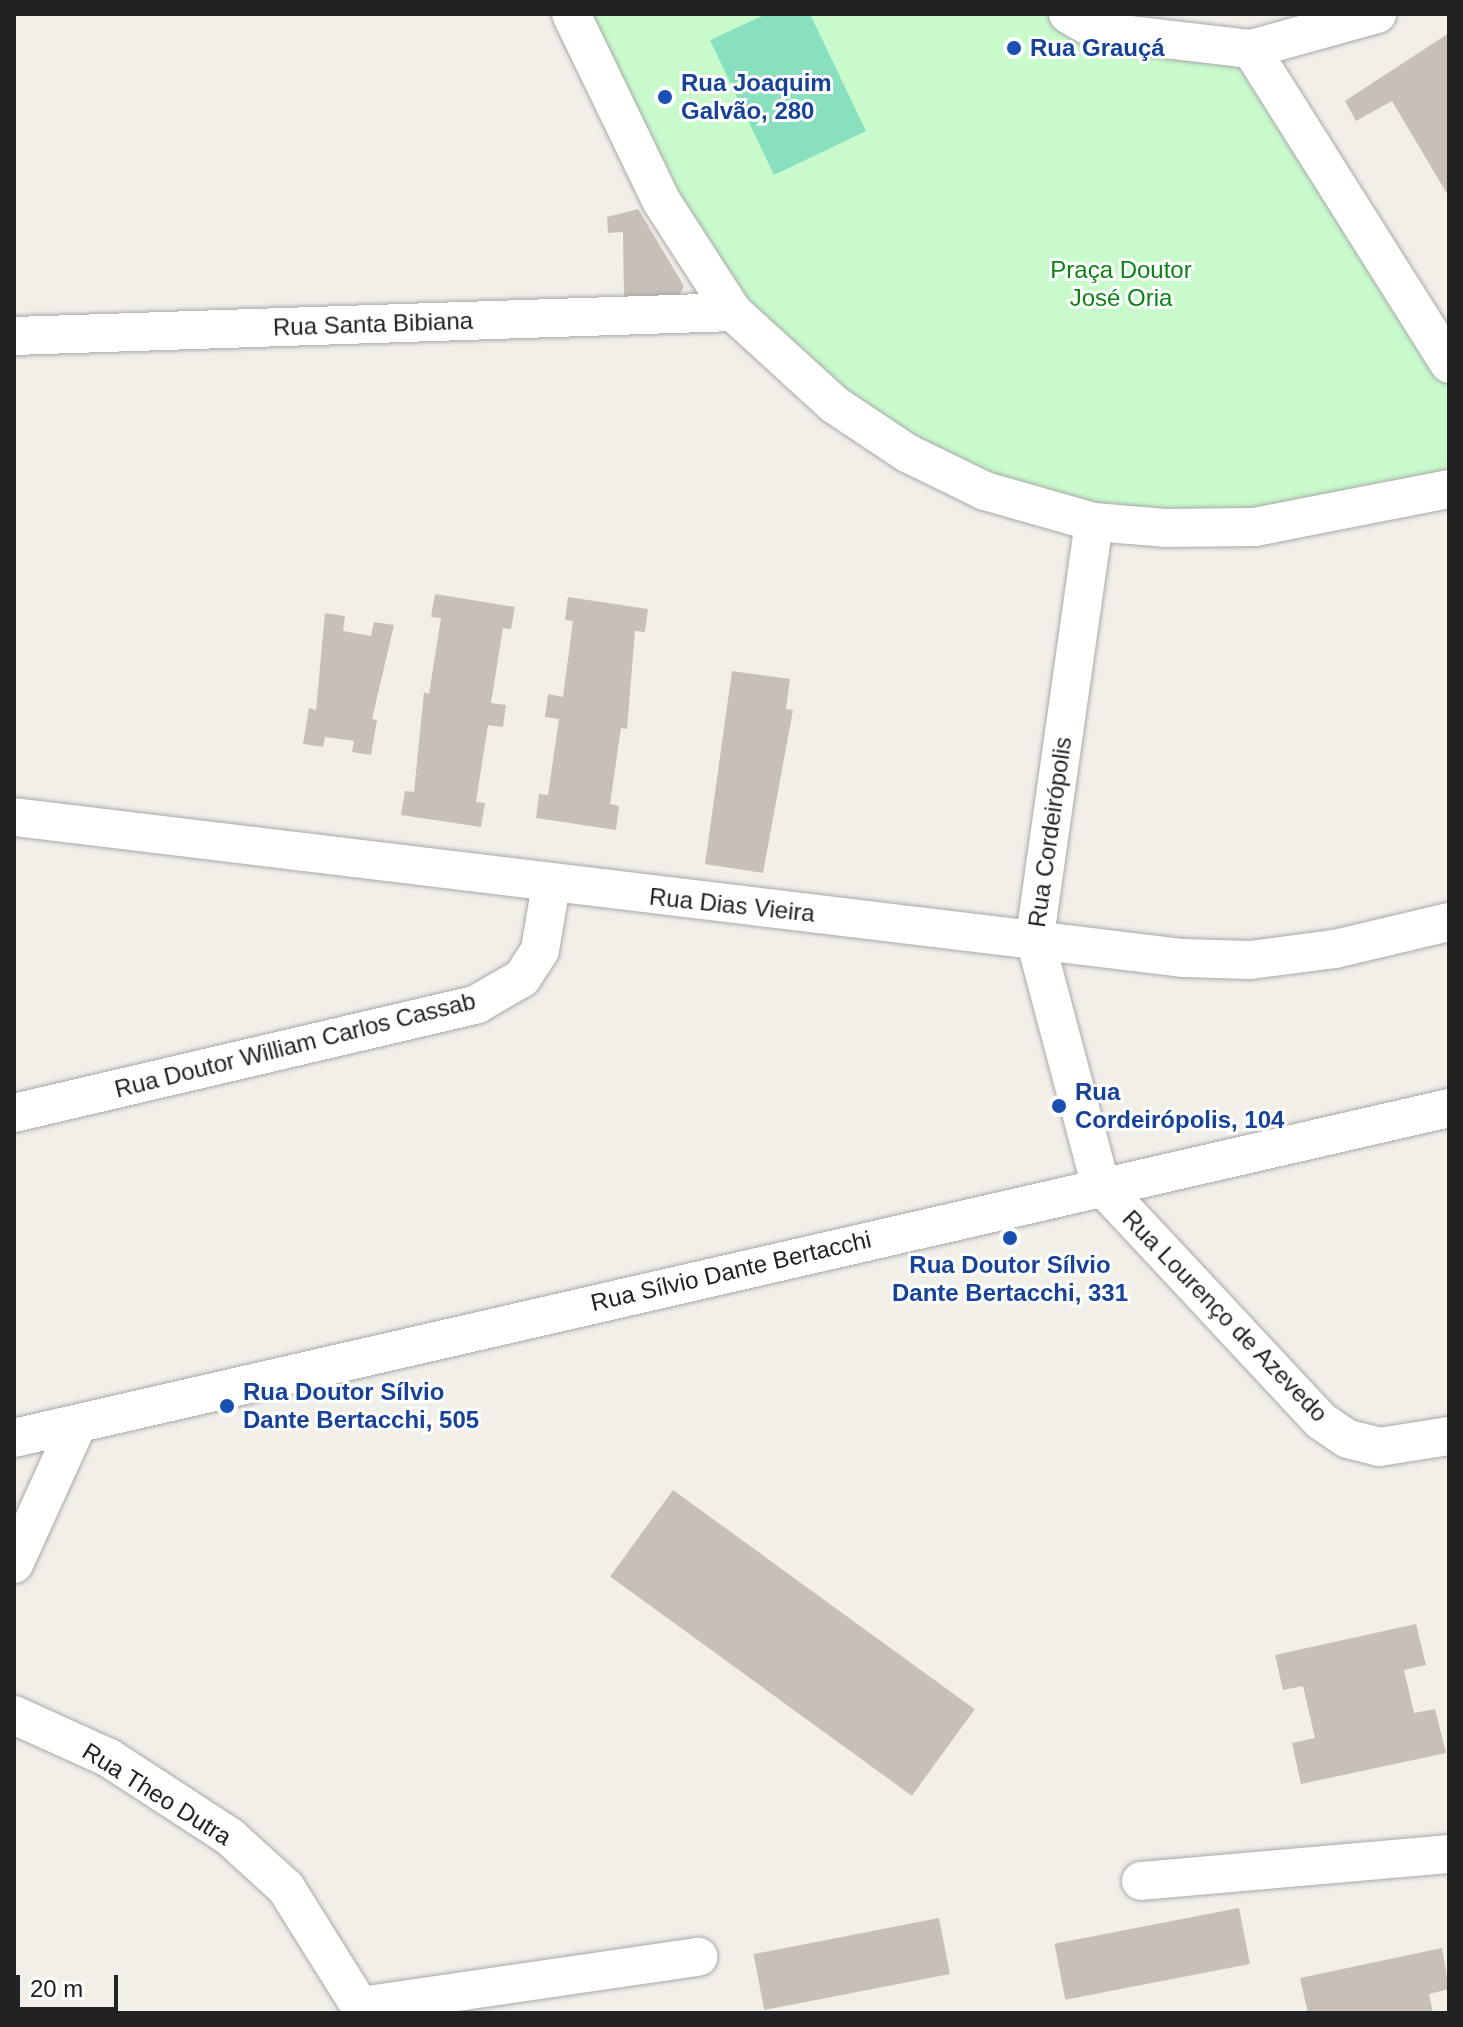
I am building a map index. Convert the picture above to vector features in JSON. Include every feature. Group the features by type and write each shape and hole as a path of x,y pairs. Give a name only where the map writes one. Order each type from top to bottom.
{"street":[{"path":"571,14 662,202 733,312 835,405 907,453 985,491 1094,522 1255,527 1449,489"},
{"path":"1068,14 1097,31 1192,28 1251,49 1377,14"},
{"path":"1251,49 1449,364"},
{"name":"Rua Santa Bibiana","path":"14,336 733,312"},
{"name":"Rua Cordeirópolis","path":"1094,522 1035,939 1100,1184"},
{"name":"Rua Dias Vieira","path":"14,817 551,885 1250,960 1449,922"},
{"name":"Rua Doutor William Carlos Cassab","path":"14,1113 477,1004 522,978 540,950 551,885"},
{"name":"Rua Sílvio Dante Bertacchi","path":"14,1438 1100,1184 1449,1108"},
{"name":"Rua Lourenço de Azevedo","path":"1100,1184 1321,1421 1348,1439 1379,1447 1449,1436"},
{"path":"14,1564 77,1425"},
{"name":"Rua Theo Dutra","path":"14,1715 109,1758 230,1837 286,1888 363,2009"},
{"path":"1141,1881 1449,1854"},
{"path":"363,2009 698,1957"}],"green space":[{"name":"Praça Doutor José Oria","path":"591,14 1057,14 1251,51 1449,364 1449,486 1405,499 1096,518 975,483 738,311"},
{"path":"767,14 810,14 866,131 774,175 710,40"}],"building":[{"path":"1449,33 1449,197 1392,101 1356,121 1345,101"},
{"path":"638,209 684,286 678,298 624,299 623,232 608,233 607,217"},
{"path":"435,594 515,607 511,629 503,628 491,703 506,705 503,727 488,725 476,802 485,803 481,827 401,815 405,791 414,792 424,692 429,694 441,618 431,617"},
{"path":"568,597 648,609 645,632 635,631 627,729 621,728 610,804 619,806 616,830 536,818 539,794 548,795 559,719 545,717 548,694 563,697 573,621 565,620"},
{"path":"325,613 345,616 343,631 371,636 374,622 394,625 372,719 377,720 371,755 352,752 354,741 325,737 323,747 303,744 309,708 316,710"},
{"path":"732,671 790,679 786,709 793,710 763,873 705,864"},
{"path":"673,1490 975,1709 912,1796 610,1577"},
{"path":"1416,1624 1426,1665 1404,1670 1414,1713 1435,1709 1446,1753 1301,1784 1292,1743 1315,1738 1303,1686 1283,1690 1275,1655"},
{"path":"1239,1908 1250,1964 1065,2000 1054,1944"},
{"path":"939,1918 950,1974 764,2010 753,1954"},
{"path":"1442,1948 1449,1989 1429,1994 1433,2013 1308,2013 1300,1978"}],"place":[{"name":"Rua Grauçá","path":"1014,48"},
{"name":"Rua Joaquim Galvão, 280","path":"665,97"},
{"name":"Rua Cordeirópolis, 104","path":"1059,1106"},
{"name":"Rua Doutor Sílvio Dante Bertacchi, 331","path":"1010,1238"},
{"name":"Rua Doutor Sílvio Dante Bertacchi, 505","path":"227,1406"}]}
